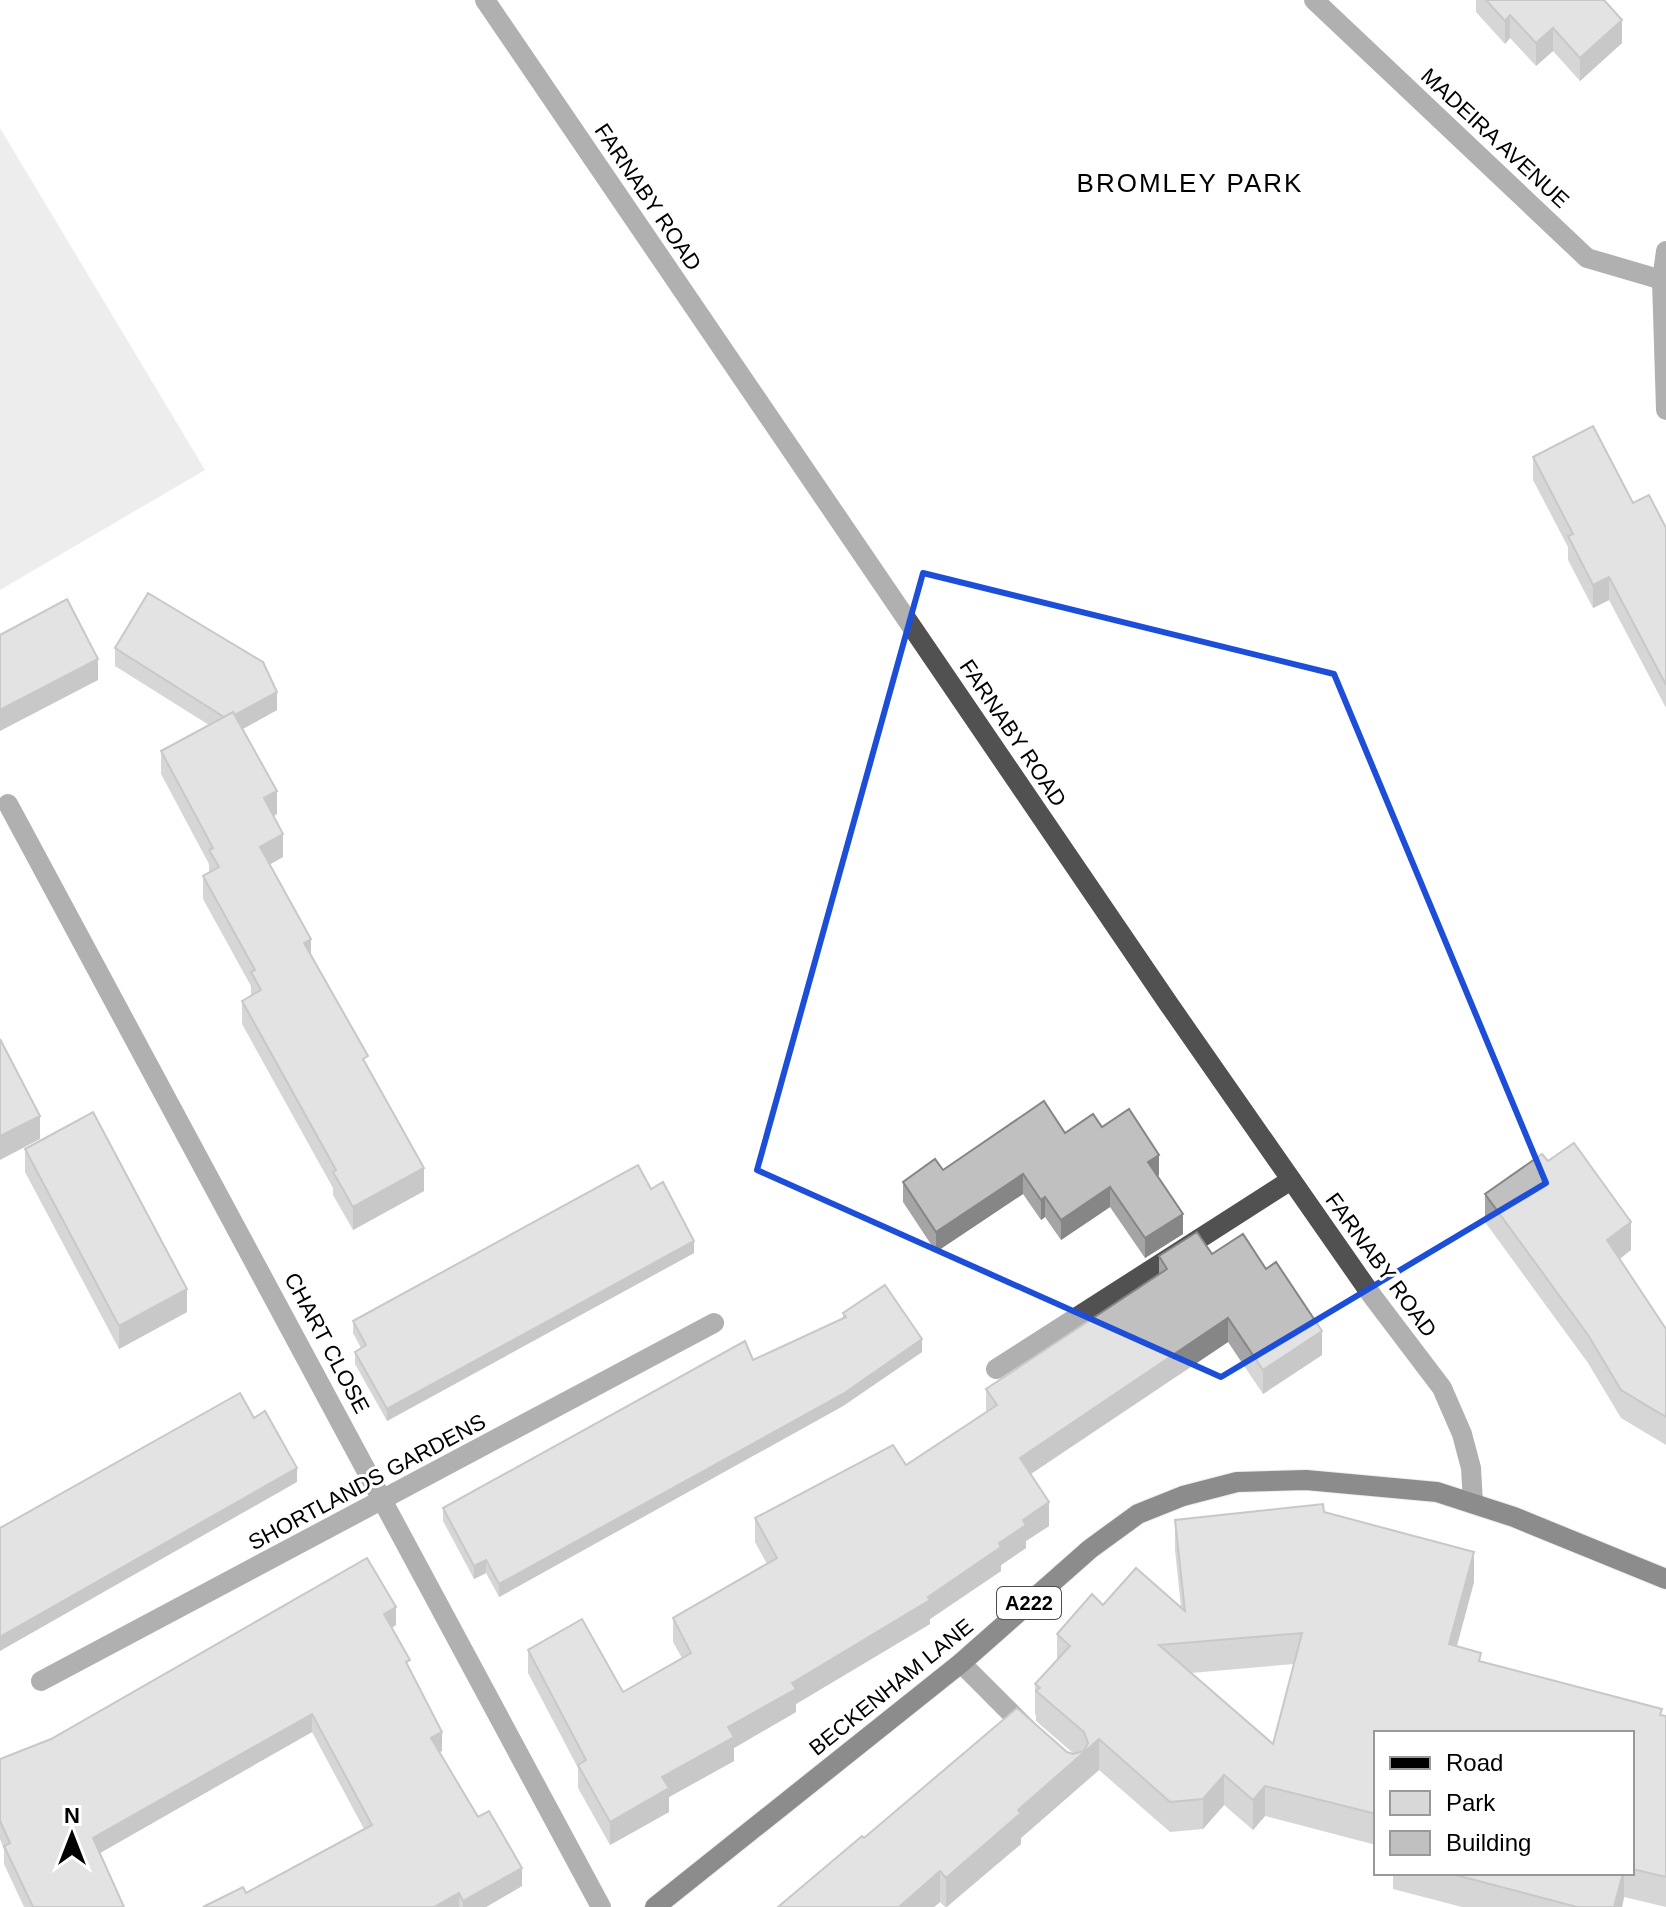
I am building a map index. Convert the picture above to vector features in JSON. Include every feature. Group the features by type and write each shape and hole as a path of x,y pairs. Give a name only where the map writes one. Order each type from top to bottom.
{"main road":[{"name":"BECKENHAM LANE","path":"655,1907 961,1663 1090,1549 1138,1514 1183,1496 1237,1482 1306,1480 1370,1483 1437,1492 1473,1503 1666,1579"}],"street":[{"name":"FARNABY ROAD","path":"485,0 1291,1180 1451,1404 1471,1468 1473,1503"},
{"name":"MADEIRA AVENUE","path":"1314,0 1587,258 1662,280"},
{"path":"1666,251 1662,280 1666,410"},
{"name":"CHART CLOSE","path":"8,804 601,1907"},
{"path":"996,1369 1291,1180"},
{"name":"SHORTLANDS GARDENS","path":"41,1681 385,1501 714,1323"},
{"path":"961,1663 1044,1745"}],"highlighted area":[{"path":"923,573 1334,674 1546,1183 1221,1377 757,1170"}],"green space":[{"path":"0,128 205,470 0,590"}],"building":[{"path":"1486,0 1604,0 1622,20 1580,58 1553,28 1536,43 1510,15 1505,21"},
{"path":"1593,426 1633,503 1649,495 1666,528 1666,685 1609,577 1593,585 1568,536 1573,534 1533,457"},
{"path":"148,593 263,662 277,692 235,715 233,712 224,717 115,648"},
{"path":"67,599 98,659 0,710 0,635"},
{"path":"233,712 277,791 264,798 283,834 260,847 311,939 304,943 368,1056 363,1059 424,1168 353,1207 333,1172 336,1170 242,1001 261,990 251,972 255,970 203,876 219,867 209,850 213,848 161,751"},
{"path":"0,1039 40,1116 0,1136"},
{"path":"1044,1101 1065,1133 1093,1114 1102,1127 1129,1109 1159,1155 1148,1162 1183,1214 1145,1238 1110,1187 1061,1220 1045,1197 1041,1200 1023,1174 936,1232 903,1182 935,1159 943,1170"},
{"path":"93,1112 187,1289 119,1326 25,1149"},
{"path":"1574,1143 1631,1222 1607,1240 1666,1329 1666,1417 1621,1390 1588,1335 1485,1194 1542,1154 1548,1161"},
{"path":"638,1165 651,1189 663,1182 694,1241 387,1409 355,1352 366,1345 353,1321"},
{"path":"1197,1232 1212,1254 1243,1234 1266,1269 1276,1262 1322,1331 1263,1370 1228,1318 1020,1458 1049,1502 1023,1520 1026,1525 999,1543 1001,1547 928,1597 930,1600 792,1683 796,1689 728,1727 734,1737 662,1777 669,1788 610,1822 578,1765 586,1760 528,1650 582,1619 623,1692 691,1653 673,1618 777,1558 755,1518 893,1445 906,1465 997,1405 986,1389 1167,1269 1159,1256"},
{"path":"885,1285 922,1339 843,1394 499,1584 486,1560 474,1566 443,1508 745,1341 753,1360 846,1317 843,1313"},
{"path":"240,1393 254,1418 265,1411 297,1468 0,1637 0,1528"},
{"path":"1323,1504 1324,1512 1474,1552 1449,1644 1481,1653 1479,1661 1662,1709 1660,1715 1666,1716 1666,1877 1634,1869 1634,1731 1374,1731 1374,1813 1265,1786 1253,1800 1224,1775 1203,1799 1170,1802 1099,1739 946,1878 940,1871 899,1907 778,1907 1017,1708 1067,1752 1084,1751 1088,1743 1084,1732 1036,1691 1040,1688 1035,1684 1070,1646 1057,1634 1092,1594 1103,1605 1136,1568 1185,1611 1175,1520","holes":["1302,1633 1273,1744 1159,1645"]},
{"path":"367,1558 396,1607 384,1614 410,1660 406,1662 442,1732 431,1738 478,1817 489,1811 522,1868 463,1901 459,1893 434,1907 203,1907 243,1887 246,1893 372,1825 312,1714 93,1838 124,1907 33,1907 4,1846 10,1843 0,1821 0,1759 51,1739"},
{"path":"1456,1875 1622,1875 1614,1907 1577,1907"}],"district":[{"name":"BROMLEY PARK","path":"1190,183"}]}
